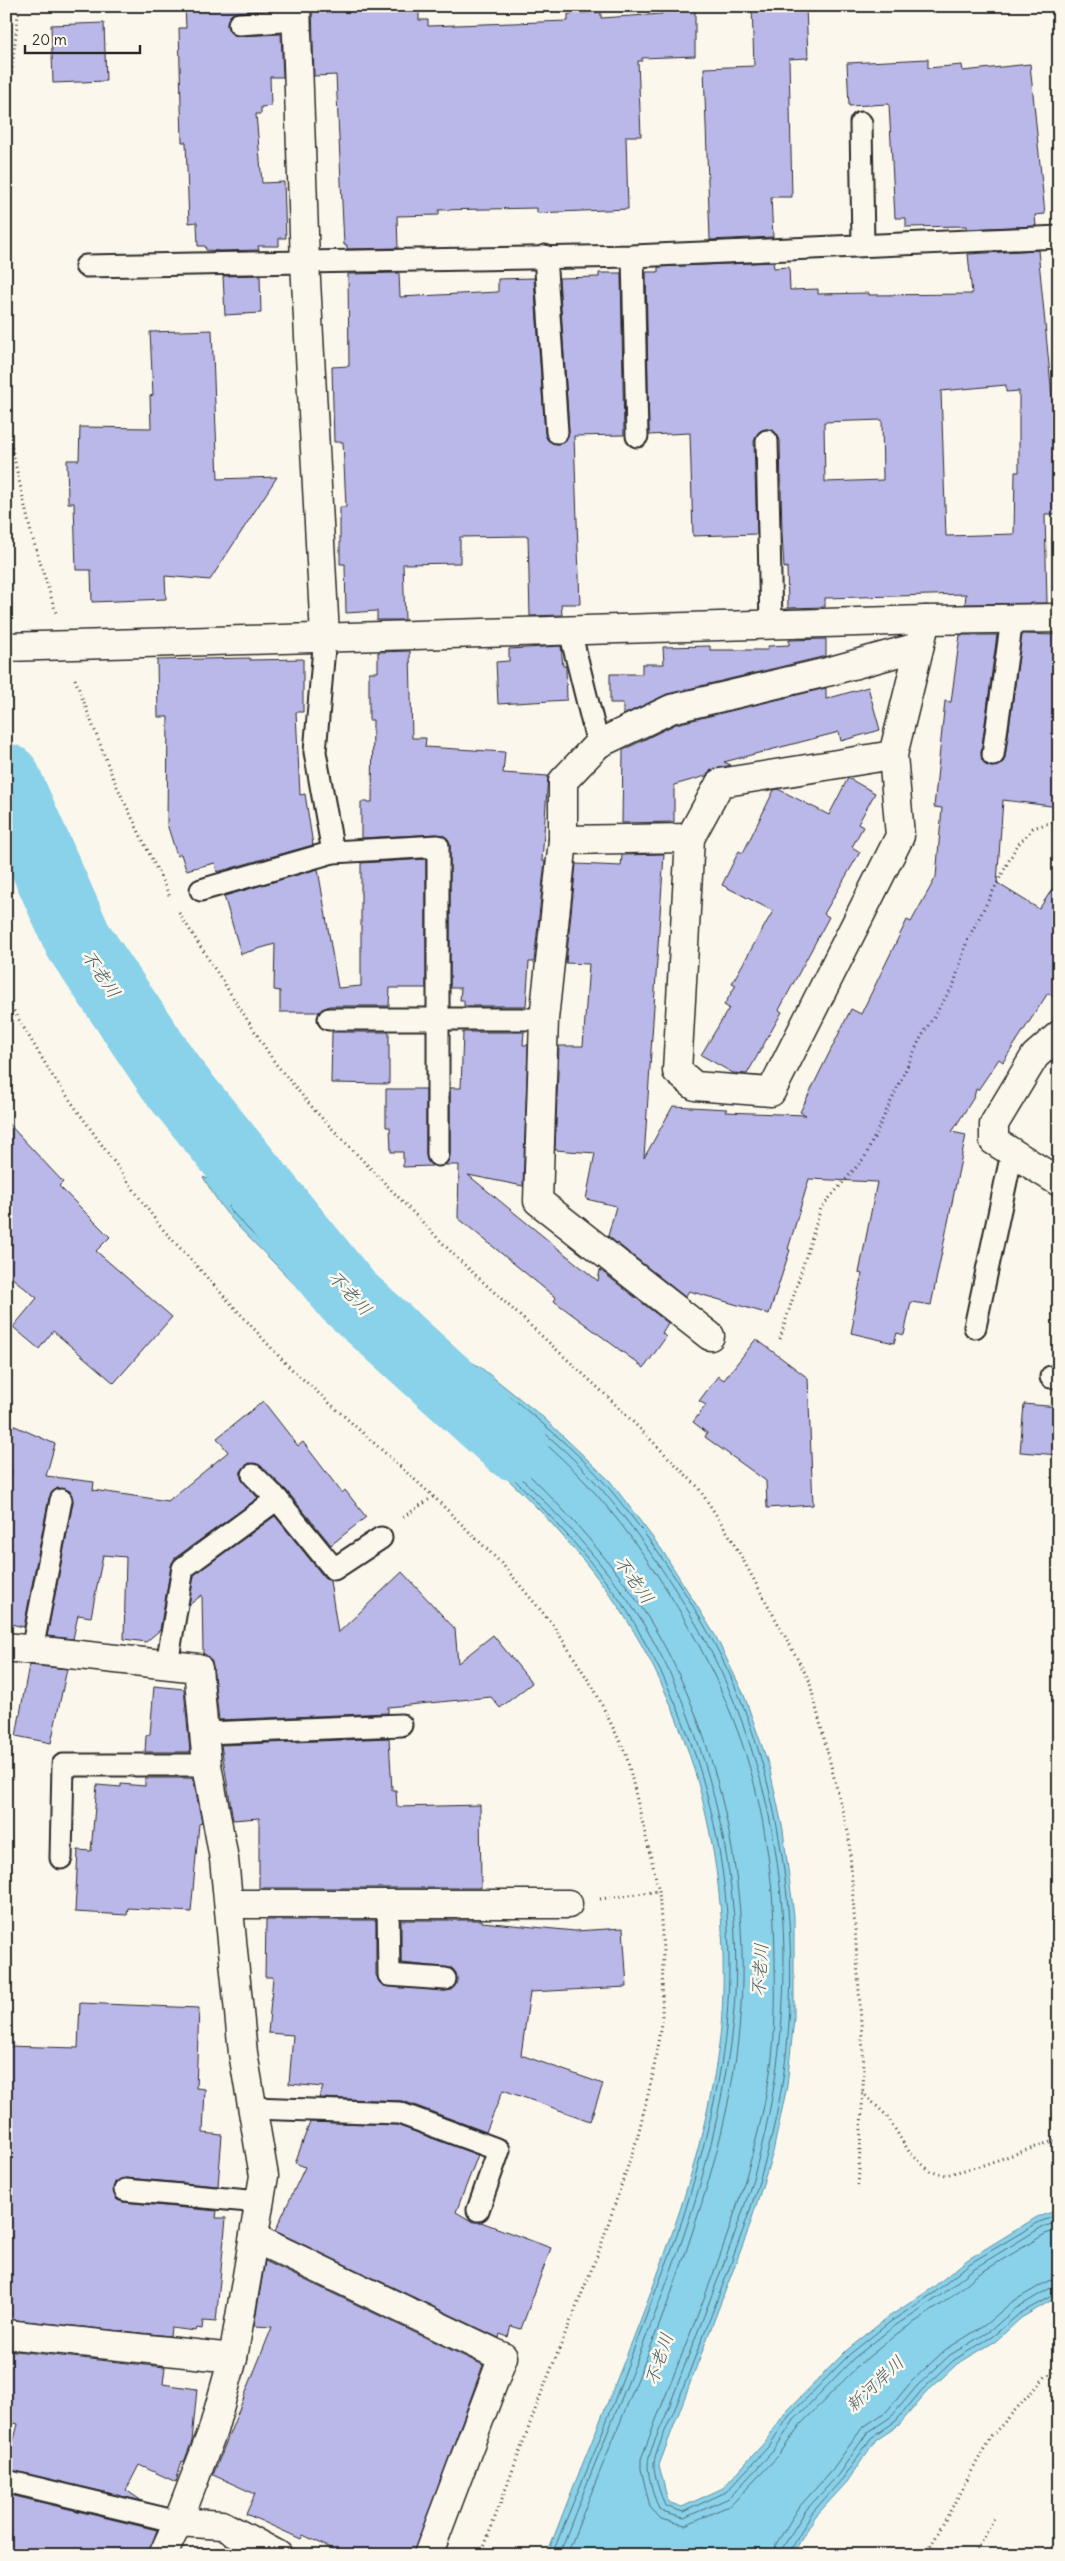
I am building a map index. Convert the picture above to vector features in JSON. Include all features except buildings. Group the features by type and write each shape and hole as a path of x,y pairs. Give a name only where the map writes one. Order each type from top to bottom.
{"street":[{"path":"296,13 305,262 325,636"},
{"path":"6,647 325,636 1059,618"},
{"path":"893,755 720,783 690,838 678,1071 695,1086 771,1092 900,836 893,755 926,620"},
{"path":"710,1336 538,1201 544,1019 563,840 564,781 598,744 671,709 827,672 918,647"},
{"path":"563,840 690,838"},
{"path":"1059,1035 1035,1056 994,1124 994,1141 1059,1182"},
{"path":"19,1648 198,1668 207,1765 224,1860 243,2054 264,2176 233,2358 213,2430 178,2522 163,2555"},
{"path":"228,1904 568,1904"},
{"path":"254,2238 503,2357 428,2555"},
{"path":"6,2334 233,2358"},
{"path":"178,2522 222,2525 278,2555"}],"lane":[{"path":"239,24 296,13"},
{"path":"861,123 863,245"},
{"path":"86,266 545,256 632,256 1059,237"},
{"path":"545,256 557,432"},
{"path":"632,256 637,436"},
{"path":"766,441 771,625"},
{"path":"993,755 1012,619"},
{"path":"570,631 598,744"},
{"path":"325,636 316,752 333,852"},
{"path":"201,890 333,852 438,846 438,1155"},
{"path":"329,1019 544,1019"},
{"path":"975,1326 1012,1153"},
{"path":"253,1475 277,1499 334,1569 381,1538"},
{"path":"167,1664 183,1568 277,1499"},
{"path":"19,1648 61,1500"},
{"path":"205,1733 401,1725"},
{"path":"61,1858 63,1765 207,1765"},
{"path":"388,1904 389,1975 445,1979"},
{"path":"252,2108 399,2113 499,2150 478,2210"},
{"path":"125,2190 260,2202"},
{"path":"6,2481 178,2522"}],"path":[{"path":"6,123 19,6"},
{"path":"6,423 58,646 74,679 113,778 172,902"},
{"path":"780,1338 820,1208 865,1157 920,1039 954,984 968,941 1016,847 1033,828 1059,820"},
{"path":"177,910 274,1063 317,1113 450,1251 608,1397 698,1487 731,1538 809,1680 849,1836 864,2068 858,2189"},
{"path":"6,998 52,1075 158,1225 286,1364 434,1497 503,1565 553,1625 594,1689 626,1754 660,1891 663,1950 662,2017 653,2074 637,2139 599,2251 543,2389 480,2555"},
{"path":"568,1904 660,1891"},
{"path":"862,2091 887,2116 910,2153 931,2172 946,2175 983,2165 1059,2139"},
{"path":"926,2555 990,2438 1046,2376 1059,2368"},
{"path":"975,2555 994,2518"}],"water":[{"name":"新河岸川","path":"203,1177 212,1180 301,1258 348,1307 362,1326 367,1341 400,1368 437,1390 447,1380 457,1378 473,1395 483,1400 483,1387 463,1357 480,1367 544,1418 610,1481 662,1550 715,1635 744,1695 769,1766 783,1830 794,1916 794,2018 787,2086 773,2152 748,2231 659,2465 668,2502 682,2507 723,2488 765,2442 785,2413 847,2350 887,2318 931,2289 967,2260 1037,2217 1059,2210 1059,2296 1021,2318 996,2341 957,2364 925,2394 899,2425 875,2441 847,2482 815,2517 792,2555 547,2555 633,2340 665,2254 694,2163 707,2113 720,2038 723,1961 714,1855 703,1803 689,1752 670,1703 647,1655 620,1609 593,1572 554,1526 523,1494 479,1453 365,1354 319,1309 235,1223"}],"waterway":[{"name":"不老川","path":"6,778 78,940 173,1081 348,1296 514,1446"}]}
